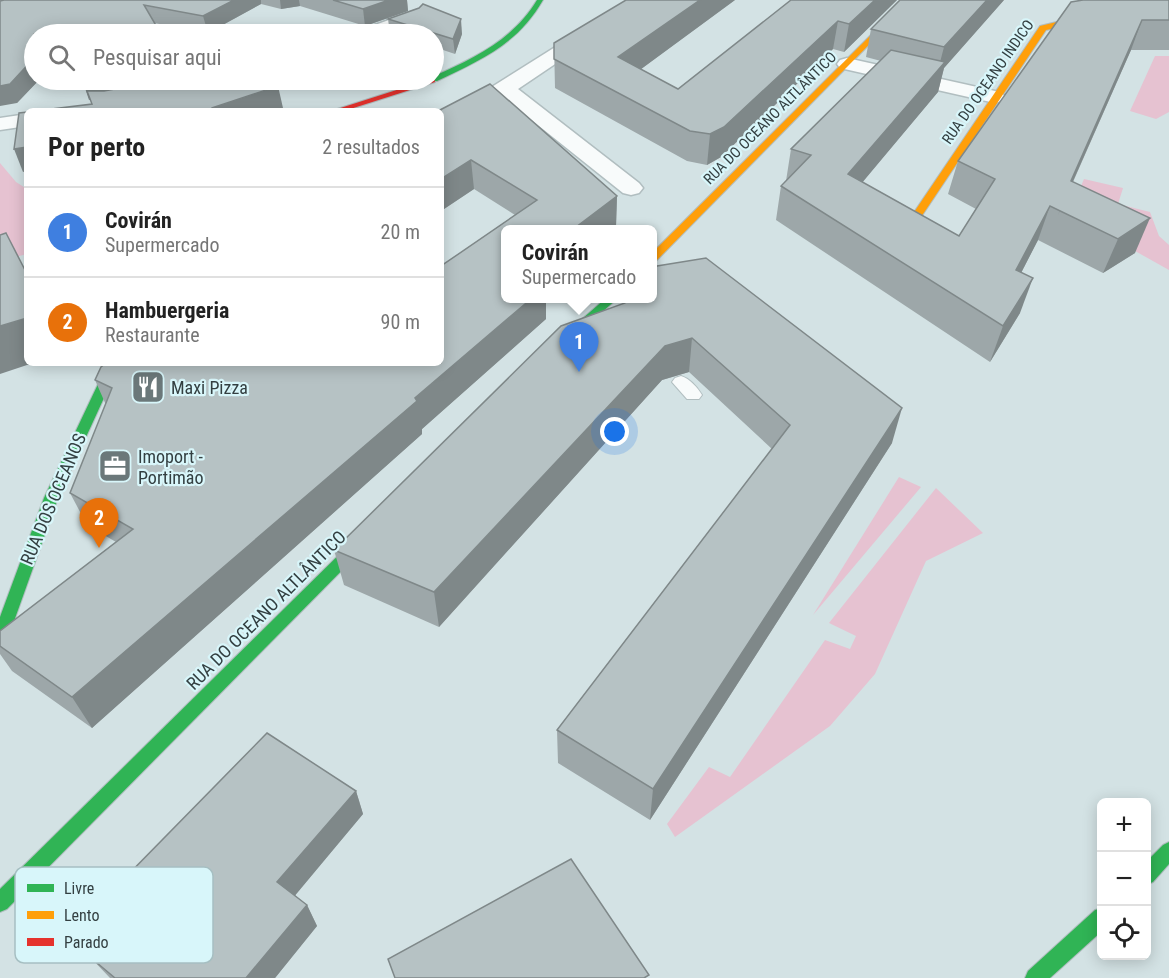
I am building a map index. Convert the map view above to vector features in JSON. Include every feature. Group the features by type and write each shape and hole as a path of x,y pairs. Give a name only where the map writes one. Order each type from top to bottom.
{"street":[{"path":"444,74 508,40 526,22 540,0"},
{"path":"444,126 506,89 642,0"},
{"name":"RUA DO OCEANO ALTLÂNTICO","path":"657,254 910,0"},
{"path":"393,24 414,16"},
{"name":"RUA DO OCEANO INDICO","path":"907,230 1043,28 1048,25 1074,21 1169,21"},
{"path":"847,64 995,98"},
{"path":"506,89 631,188"},
{"path":"344,108 399,90"},
{"path":"0,124 24,120"},
{"path":"553,350 611,305"},
{"name":"RUA DOS OCEANOS","path":"0,638 22,571 97,395 112,366"},
{"name":"RUA DO OCEANO ALTLÂNTICO","path":"35,867 377,526"},
{"path":"1151,871 1169,851"},
{"name":"RUA DO OCEANO ALTLÂNTICO","path":"0,902 15,887"},
{"path":"1035,978 1097,921"}],"shaded area":[{"path":"1155,56 1169,56 1169,112 1156,119 1130,111"},
{"path":"0,163 16,182 24,187 24,255 0,261"},
{"path":"1084,179 1123,188 1118,204 1150,212 1159,236 1169,245 1169,270 1069,214"},
{"path":"899,477 921,487 813,615"},
{"path":"936,488 983,533 926,561 875,674 830,726 675,837 667,824 709,767 730,777 825,640 850,649 856,636 829,623"}],"building":[{"path":"234,0 203,16 144,5 155,24 24,24 24,69 10,84 0,86 0,1"},
{"path":"333,0 389,0 363,9"},
{"path":"626,0 700,0 618,57 678,89 791,0 875,0 849,24 838,21 724,127 710,134 690,131 554,59 554,43"},
{"path":"900,0 987,0 944,47 871,29"},
{"path":"1169,0 1169,20 1142,20 1071,181 1150,218 1118,239 1050,206 1016,270 1033,278 1003,326 781,186 811,155 791,149 891,50 945,62 848,174 959,236 995,179 958,161 1071,2"},
{"path":"423,4 461,19 453,39 444,36 444,24 404,24 388,19 419,8"},
{"path":"490,84 617,196 579,225 501,225 501,303 526,303 415,398 417,401 72,697 0,646 0,631 133,529 70,493 112,388 95,380 102,366 444,366 444,264 537,200 471,160 444,177 444,108"},
{"path":"266,90 212,108 59,108 92,104 87,91"},
{"path":"24,112 24,147 14,149 19,113"},
{"path":"6,233 24,268 24,319 0,326 0,235"},
{"path":"706,258 902,408 653,789 557,730 790,425 692,338 665,346 434,592 334,550 561,326 625,303 657,303 657,266"},
{"path":"267,733 356,791 277,882 307,905 246,978 115,978 97,963 213,963 213,867 136,867"},
{"path":"571,859 649,975 644,978 395,978 388,959"}],"traffic: fast":[{"path":"444,74 480,57 508,39 521,28 540,0"},
{"path":"562,342 607,303"},
{"path":"0,638 51,498 113,366"},
{"path":"35,867 370,533"},
{"path":"1151,871 1169,851"},
{"path":"0,902 15,887"},
{"path":"1035,978 1097,922"}],"traffic: slow":[{"path":"657,254 910,0"},
{"path":"907,230 1043,28 1073,20 1089,19 1169,21"}],"traffic: jam":[{"path":"344,108 401,90"}],"place":[{"name":"Covirán","path":"579,372"},
{"name":"Maxi Pizza","path":"148,387"},
{"name":"Imoport - Portimão","path":"115,466"},
{"name":"Hambuergeria","path":"99,548"}]}
